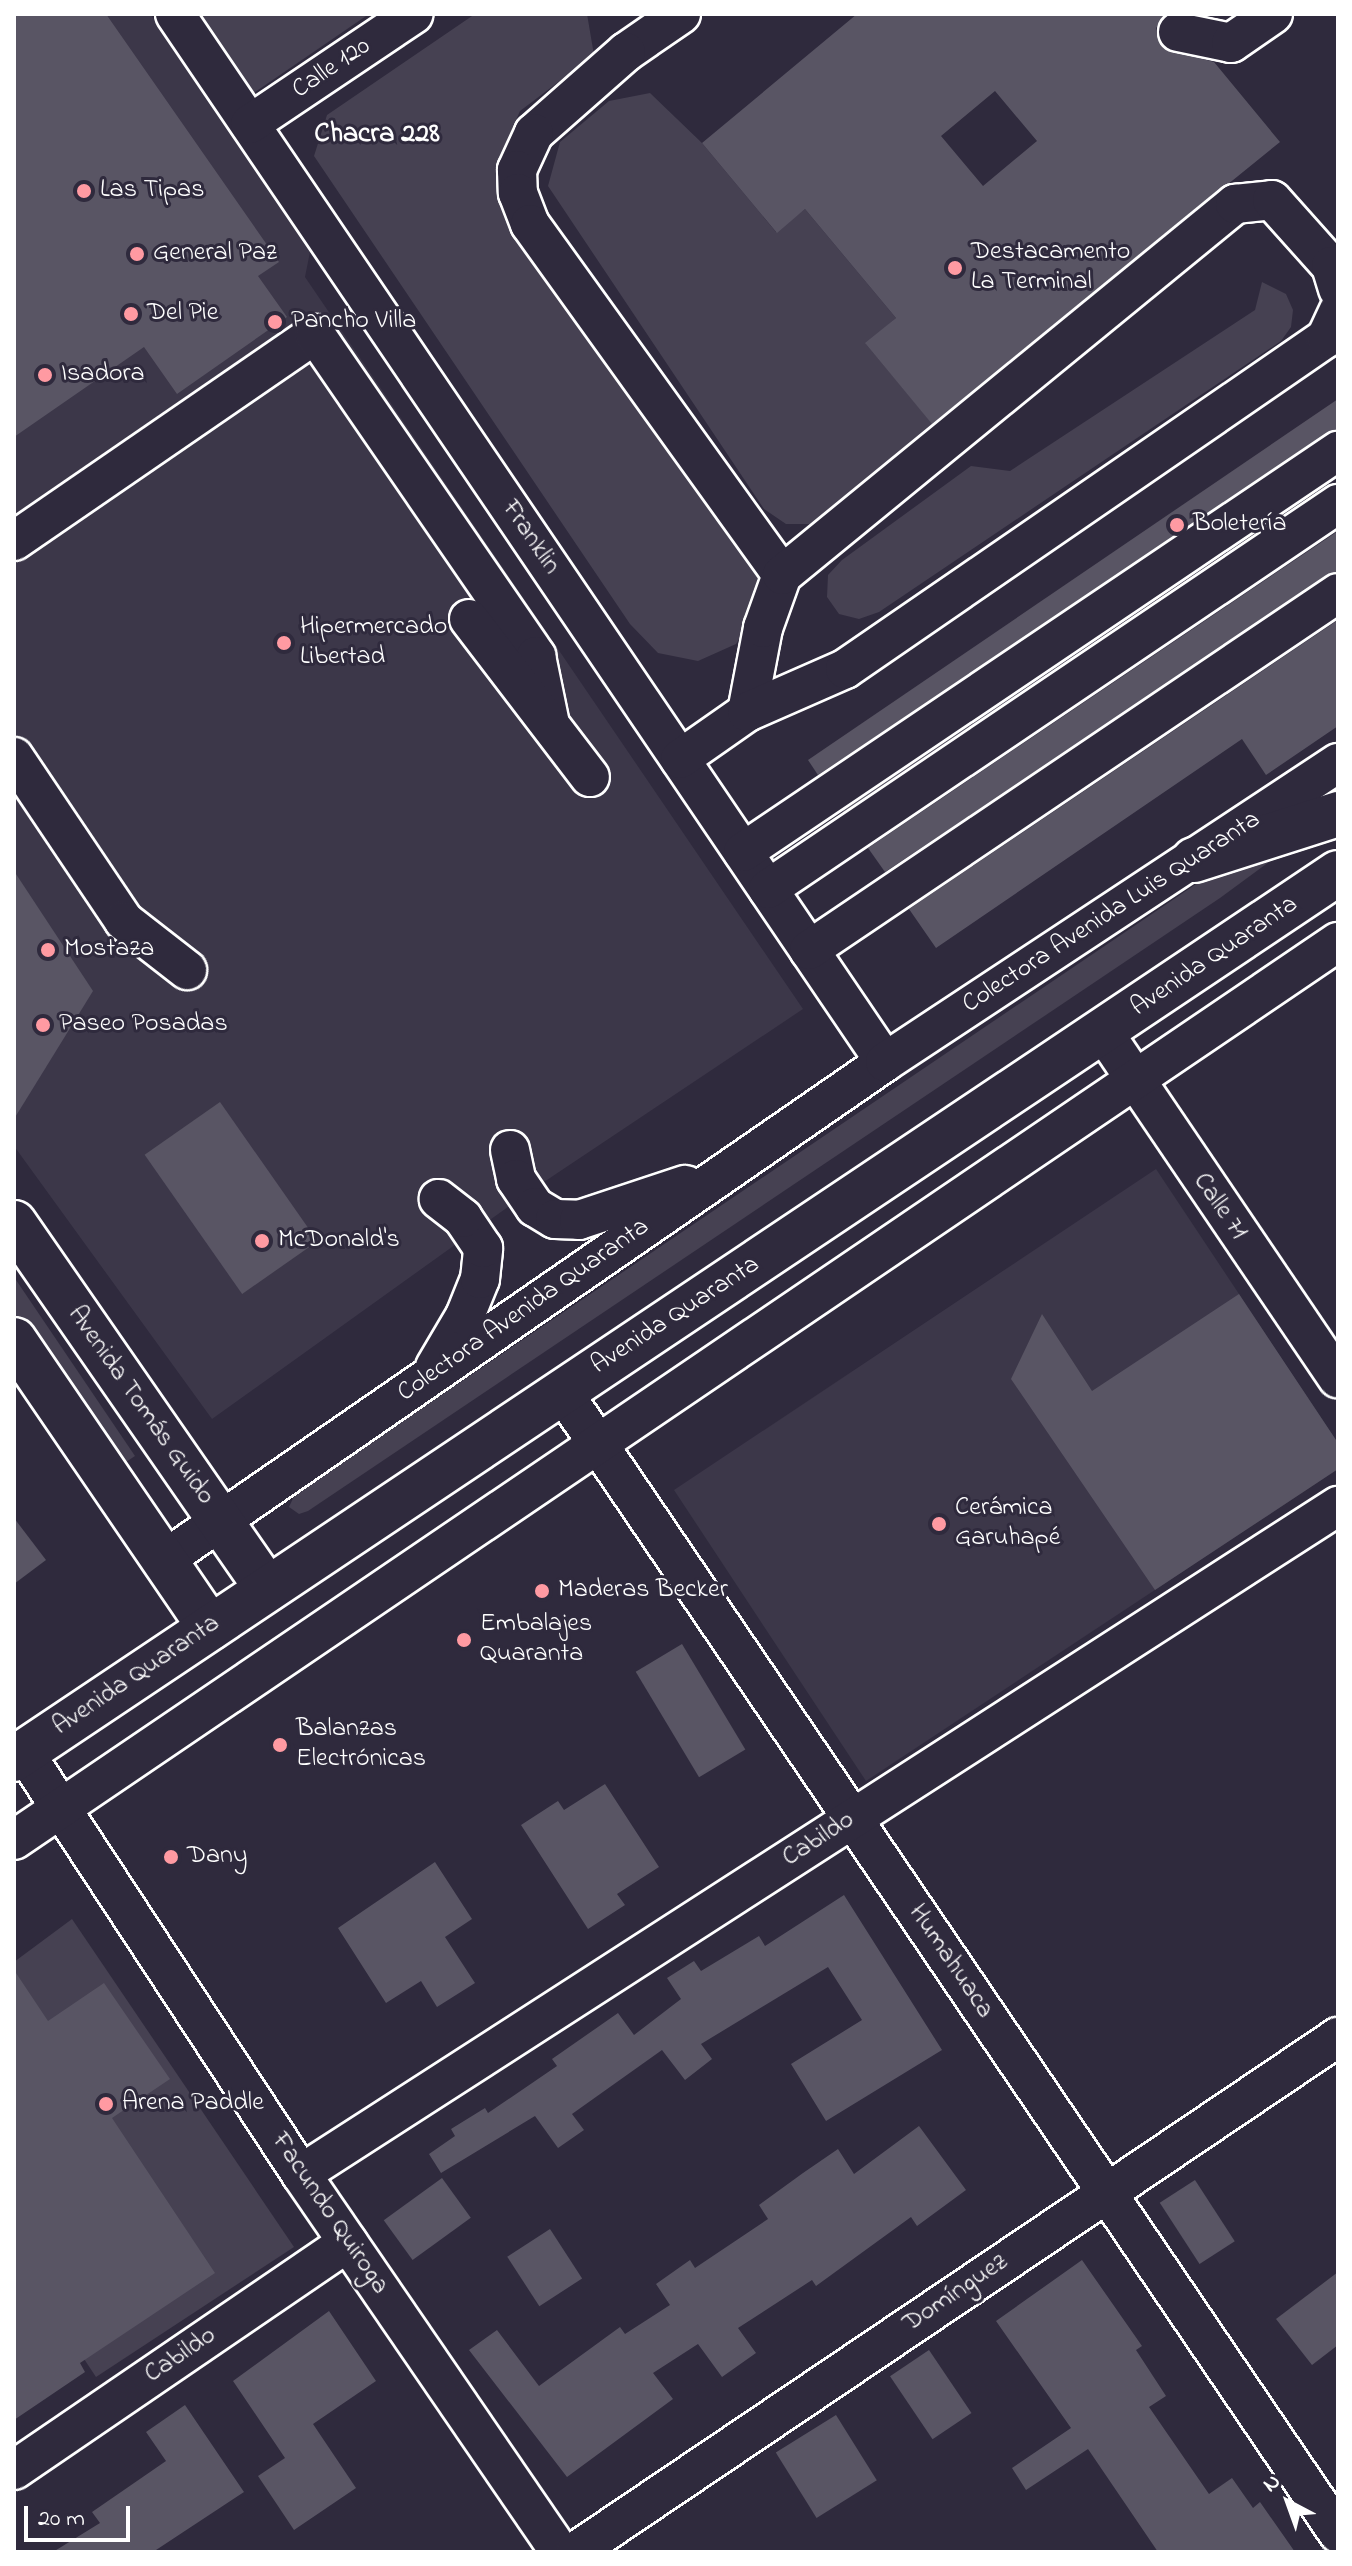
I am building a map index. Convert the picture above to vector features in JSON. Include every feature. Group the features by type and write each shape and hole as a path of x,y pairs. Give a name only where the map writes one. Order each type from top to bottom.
{"main road":[{"path":"1194,860 1338,814"},
{"name":"Avenida Quaranta","path":"19,1755 1104,1033 1338,873"},
{"name":"Avenida Tomás Guido","path":"14,1223 267,1589"},
{"path":"14,1340 210,1627"}],"street":[{"name":"Franklin","path":"175,14 885,1062"},
{"name":"Calle 120","path":"250,124 414,14"},
{"path":"681,14 626,52 534,133 517,170 518,193 530,224 782,575"},
{"path":"1192,23 1231,43 1273,14"},
{"path":"747,712 763,628 782,575 1235,204 1272,200 1331,266 1338,289"},
{"path":"680,759 747,712 845,669 1326,338 1338,312"},
{"path":"14,541 315,334 365,402 536,656 550,724"},
{"path":"743,852 1338,451"},
{"path":"768,889 1338,504"},
{"path":"809,950 1338,593"},
{"path":"469,619 590,777"},
{"path":"14,757 124,921 187,970"},
{"name":"Colectora Avenida Luis Quaranta","path":"885,1062 1338,763"},
{"path":"14,1840 596,1441 1338,942"},
{"name":"Calle 71","path":"1104,1033 1131,1080 1338,1378"},
{"name":"Colectora Avenida Quaranta","path":"164,1560 885,1062"},
{"path":"510,1150 521,1187 535,1207 555,1219 579,1220 725,1171"},
{"path":"429,1377 465,1316 480,1279 483,1248 463,1218 439,1199"},
{"name":"Humahuaca","path":"562,1391 1338,2533"},
{"name":"Cabildo","path":"301,2174 1338,1506"},
{"name":"Facundo Quiroga","path":"19,1755 61,1809 301,2174 560,2552"},
{"name":"Domínguez","path":"575,2552 1338,2037"},
{"name":"Cabildo","path":"14,2470 348,2242"}],"shaded area":[{"name":"Hipermercado Libertad","path":"14,14 150,14 313,237 305,277 803,1009 526,1194 212,1419 14,1146"},
{"path":"198,14 369,14 252,94"},
{"path":"475,14 587,14 594,55 520,111 496,166 501,205 757,569 758,610 736,644 698,661 658,653 630,624 314,156 327,115"},
{"path":"650,93 702,143 776,232 805,209 896,318 866,344 936,428 810,524 786,524 764,509 548,186 560,142 609,101"},
{"path":"1262,282 1286,294 1293,310 1291,327 1281,341 879,612 859,619 839,614 827,597 828,575 842,560 971,466 1010,471 1255,310"},
{"path":"1318,826 1220,898 308,1511 299,1514 289,1507 295,1494 1205,878"},
{"name":"Cerámica Garuhapé","path":"1156,1169 1338,1443 1338,1469 866,1781 674,1490"},
{"path":"14,1277 135,1456 114,1470 14,1323"},
{"name":"Arena Paddle","path":"72,1919 294,2247 96,2377 14,2253 14,1962"}],"building":[{"path":"14,14 106,14 279,262 258,276 287,317 177,394 144,347 14,437"},
{"path":"857,14 1167,14 1156,28 1163,48 1214,62 1280,142 932,424 865,343 896,318 805,209 777,233 702,143","holes":["995,91 1037,141 983,186 941,136"]},
{"path":"1338,399 1338,429 818,775 808,760"},
{"path":"1286,513 843,812 843,811"},
{"path":"1338,531 1338,571 885,872 868,848"},
{"path":"1338,620 1338,726 1266,775 1242,739 936,948 909,909"},
{"name":"Paseo Posadas","path":"14,871 93,991 14,1119"},
{"path":"220,1102 318,1241 242,1294 145,1155"},
{"path":"1239,1294 1338,1443 1338,1469 1155,1590 1011,1379 1042,1314 1092,1391"},
{"path":"14,1518 46,1560 14,1584"},
{"path":"682,1644 745,1749 699,1777 636,1672"},
{"path":"605,1784 659,1867 617,1894 625,1905 588,1929 521,1825 558,1801 564,1810"},
{"path":"435,1862 472,1919 445,1937 475,1983 437,2007 421,1981 386,2003 338,1928"},
{"path":"844,1895 942,2050 826,2121 791,2064 862,2020 828,1967 701,2044 712,2059 685,2080 662,2050 572,2114 584,2130 558,2148 535,2116 441,2173 429,2154 455,2136 451,2129 485,2108 488,2113 557,2066 552,2059 618,2013 634,2035 681,1999 667,1978 694,1961 701,1971 759,1936 765,1946"},
{"name":"Arena Paddle","path":"14,1970 48,2021 104,1983 170,2079 112,2118 215,2273 80,2363 85,2372 14,2420"},
{"path":"919,2126 966,2190 917,2226 911,2217 816,2286 812,2280 738,2328 756,2353 722,2377 698,2344 653,2373 673,2399 567,2477 469,2350 497,2330 539,2386 620,2327 625,2334 670,2305 656,2284 690,2260 695,2268 768,2219 759,2205 838,2149 854,2174"},
{"path":"442,2178 471,2218 413,2260 384,2220"},
{"path":"1195,2180 1235,2241 1200,2264 1160,2203"},
{"path":"550,2229 582,2278 539,2306 507,2257"},
{"path":"1082,2260 1142,2346 1136,2350 1166,2396 1149,2407 1209,2494 1232,2478 1253,2508 1260,2502 1295,2552 1158,2552 1088,2449 1026,2490 1012,2468 1071,2428 996,2321"},
{"path":"1338,2272 1338,2345 1312,2365 1276,2319"},
{"path":"329,2311 376,2381 313,2424 356,2488 294,2530 258,2476 285,2458 233,2381"},
{"path":"929,2350 971,2413 933,2439 890,2376"},
{"path":"185,2405 244,2492 153,2552 53,2552 100,2523 92,2512 166,2461 146,2432"},
{"path":"836,2415 877,2480 817,2518 776,2453"}],"place":[{"name":"Las Tipas","path":"84,191"},
{"name":"General Paz","path":"137,254"},
{"name":"Destacamento La Terminal","path":"955,268"},
{"name":"Del Pie","path":"131,314"},
{"name":"Pancho Villa","path":"275,322"},
{"name":"Isadora","path":"45,375"},
{"name":"Boletería","path":"1177,525"},
{"name":"Hipermercado Libertad","path":"284,643"},
{"name":"Mostaza","path":"48,950"},
{"name":"Paseo Posadas","path":"43,1025"},
{"name":"McDonald's","path":"262,1241"},
{"name":"Cerámica Garuhapé","path":"939,1524"},
{"name":"Maderas Becker","path":"542,1591"},
{"name":"Embalajes Quaranta","path":"464,1640"},
{"name":"Balanzas Electrónicas","path":"280,1745"},
{"name":"Dany","path":"171,1857"},
{"name":"Arena Paddle","path":"106,2104"}],"district":[{"name":"Chacra 228","path":"377,135"}]}
